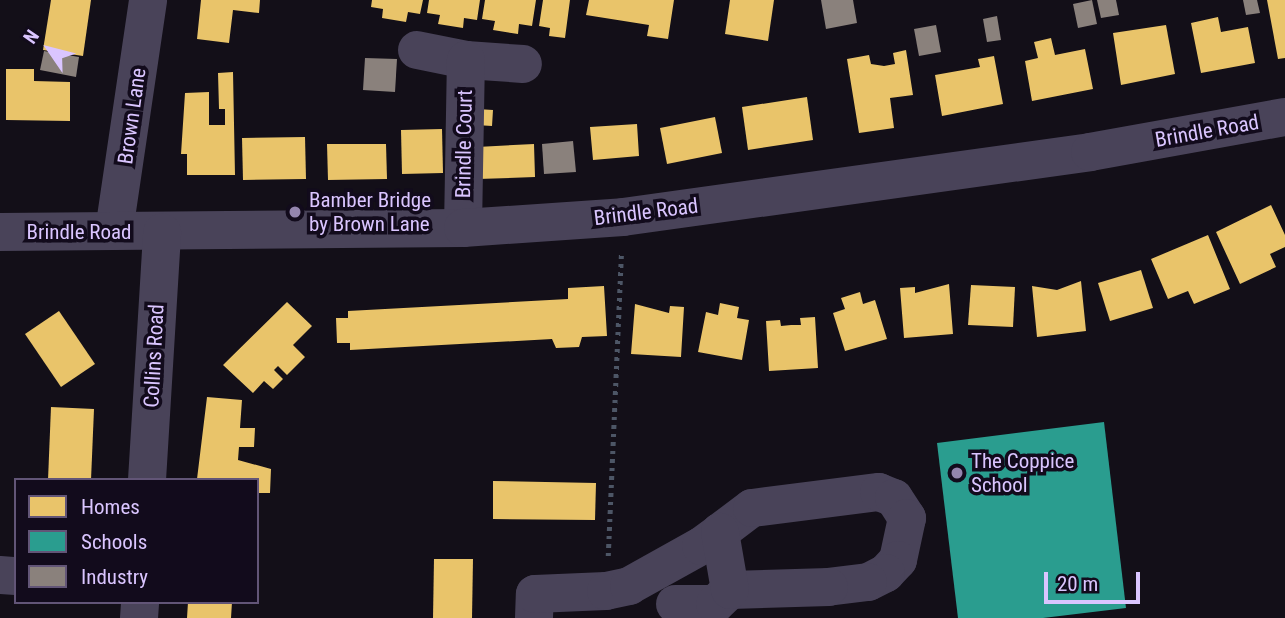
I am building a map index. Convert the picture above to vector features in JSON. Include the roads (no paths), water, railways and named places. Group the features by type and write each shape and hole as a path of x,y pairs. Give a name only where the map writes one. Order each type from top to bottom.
{"street":[{"name":"Brown Lane","path":"114,231 148,0"},
{"name":"Brindle Court","path":"417,50 466,60 523,64"},
{"name":"Brindle Court","path":"463,228 466,60"},
{"name":"Brindle Road","path":"0,232 463,228 623,217 1090,152 1285,117"},
{"name":"Collins Road","path":"147,478 162,232"},
{"path":"534,618 535,594 606,592 629,586 720,532 752,508 879,492 894,498 907,518 898,560 868,582 730,590 715,604 675,604"},
{"path":"720,532 730,590"}],"place":[{"name":"Bamber Bridge by Brown Lane","path":"295,212"},
{"name":"The Coppice School","path":"957,473"}]}
